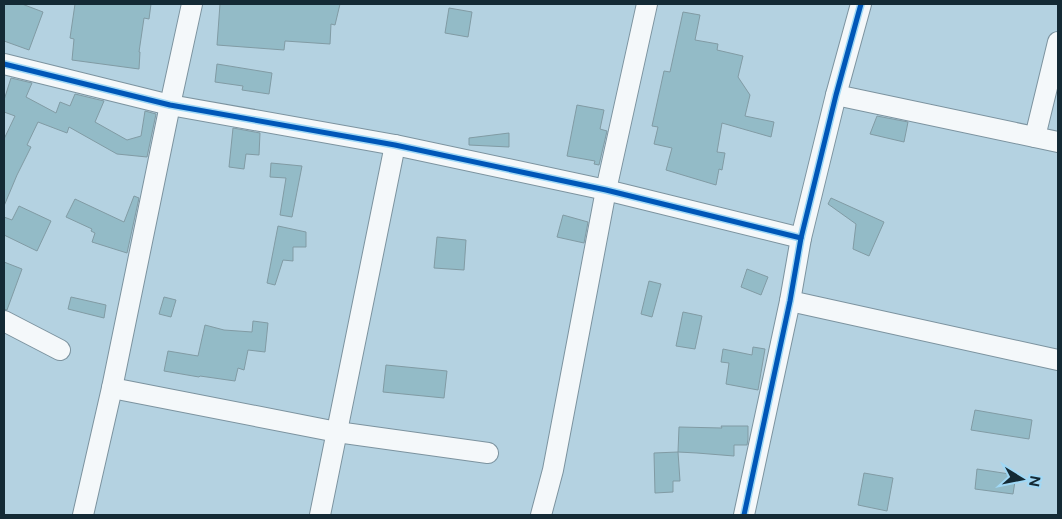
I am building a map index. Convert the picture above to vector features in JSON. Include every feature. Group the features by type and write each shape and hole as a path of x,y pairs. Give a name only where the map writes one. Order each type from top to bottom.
{"street":[{"path":"83,515 112,388 192,4"},
{"path":"542,515 553,470 606,190 647,4"},
{"path":"744,515 790,301 801,238 836,95 861,4"},
{"path":"1035,138 1058,42"},
{"path":"4,64 170,106 395,146 606,190 801,238"},
{"path":"836,95 1058,142"},
{"path":"320,515 395,146"},
{"path":"790,301 1058,360"},
{"path":"4,321 60,350"},
{"path":"112,388 338,432 488,453"}],"building":[{"path":"4,4 22,4 43,12 29,50 4,41"},
{"path":"75,4 151,4 149,19 144,18 139,52 139,69 72,60 74,39 70,38"},
{"path":"220,4 340,4 335,25 331,24 330,44 285,41 284,50 217,45"},
{"path":"449,8 472,12 468,37 445,33"},
{"path":"683,12 700,15 695,40 718,44 717,50 743,56 738,77 750,95 745,116 774,122 771,137 722,123 717,152 725,153 722,170 719,169 716,185 666,170 672,148 654,144 658,127 652,126 664,71 670,72"},
{"path":"217,64 272,73 269,94 242,90 243,86 215,82"},
{"path":"11,78 32,83 26,97 56,113 60,102 70,106 75,94 104,101 95,122 127,140 141,136 145,111 156,114 147,157 117,154 69,127 67,133 38,122 27,145 31,147 4,206 4,139 15,116 4,112 4,100"},
{"path":"577,105 604,110 600,129 607,131 599,165 594,164 595,161 567,156"},
{"path":"877,116 908,122 904,142 870,134"},
{"path":"233,128 260,133 259,155 246,154 244,169 229,167"},
{"path":"509,133 509,147 469,145 469,138"},
{"path":"271,163 302,166 292,217 280,215 286,178 270,177"},
{"path":"134,196 139,198 127,253 92,242 95,233 91,231 92,229 66,217 75,199 124,222"},
{"path":"831,198 884,222 869,256 853,249 856,224 828,204"},
{"path":"19,206 51,221 37,251 4,235 4,217 12,220"},
{"path":"563,215 588,222 584,243 557,237"},
{"path":"278,226 306,232 306,247 293,247 293,261 283,260 275,285 267,283"},
{"path":"437,237 466,240 464,270 434,268"},
{"path":"4,262 22,269 7,310 4,309"},
{"path":"747,269 768,277 761,295 741,287"},
{"path":"649,281 661,284 652,317 641,314"},
{"path":"71,297 106,305 104,318 68,309"},
{"path":"164,297 176,300 171,317 159,314"},
{"path":"683,312 702,316 695,349 676,346"},
{"path":"253,321 268,323 265,352 248,350 244,370 238,368 235,381 164,371 168,351 198,356 205,325 224,330 252,332"},
{"path":"753,347 765,349 758,390 726,384 729,363 721,362 723,349 752,355"},
{"path":"386,365 447,371 444,398 383,392"},
{"path":"975,410 1032,420 1029,439 971,430"},
{"path":"721,426 748,426 747,445 734,445 734,456 678,452 679,427 722,428"},
{"path":"678,452 680,481 673,481 673,492 655,493 654,453"},
{"path":"977,469 1016,475 1013,494 975,489"},
{"path":"864,473 893,478 887,511 858,505"}],"cycle path":[{"path":"744,515 790,301 801,238 836,95 861,4"},
{"path":"4,64 170,105 395,145 606,190 801,238"}]}
